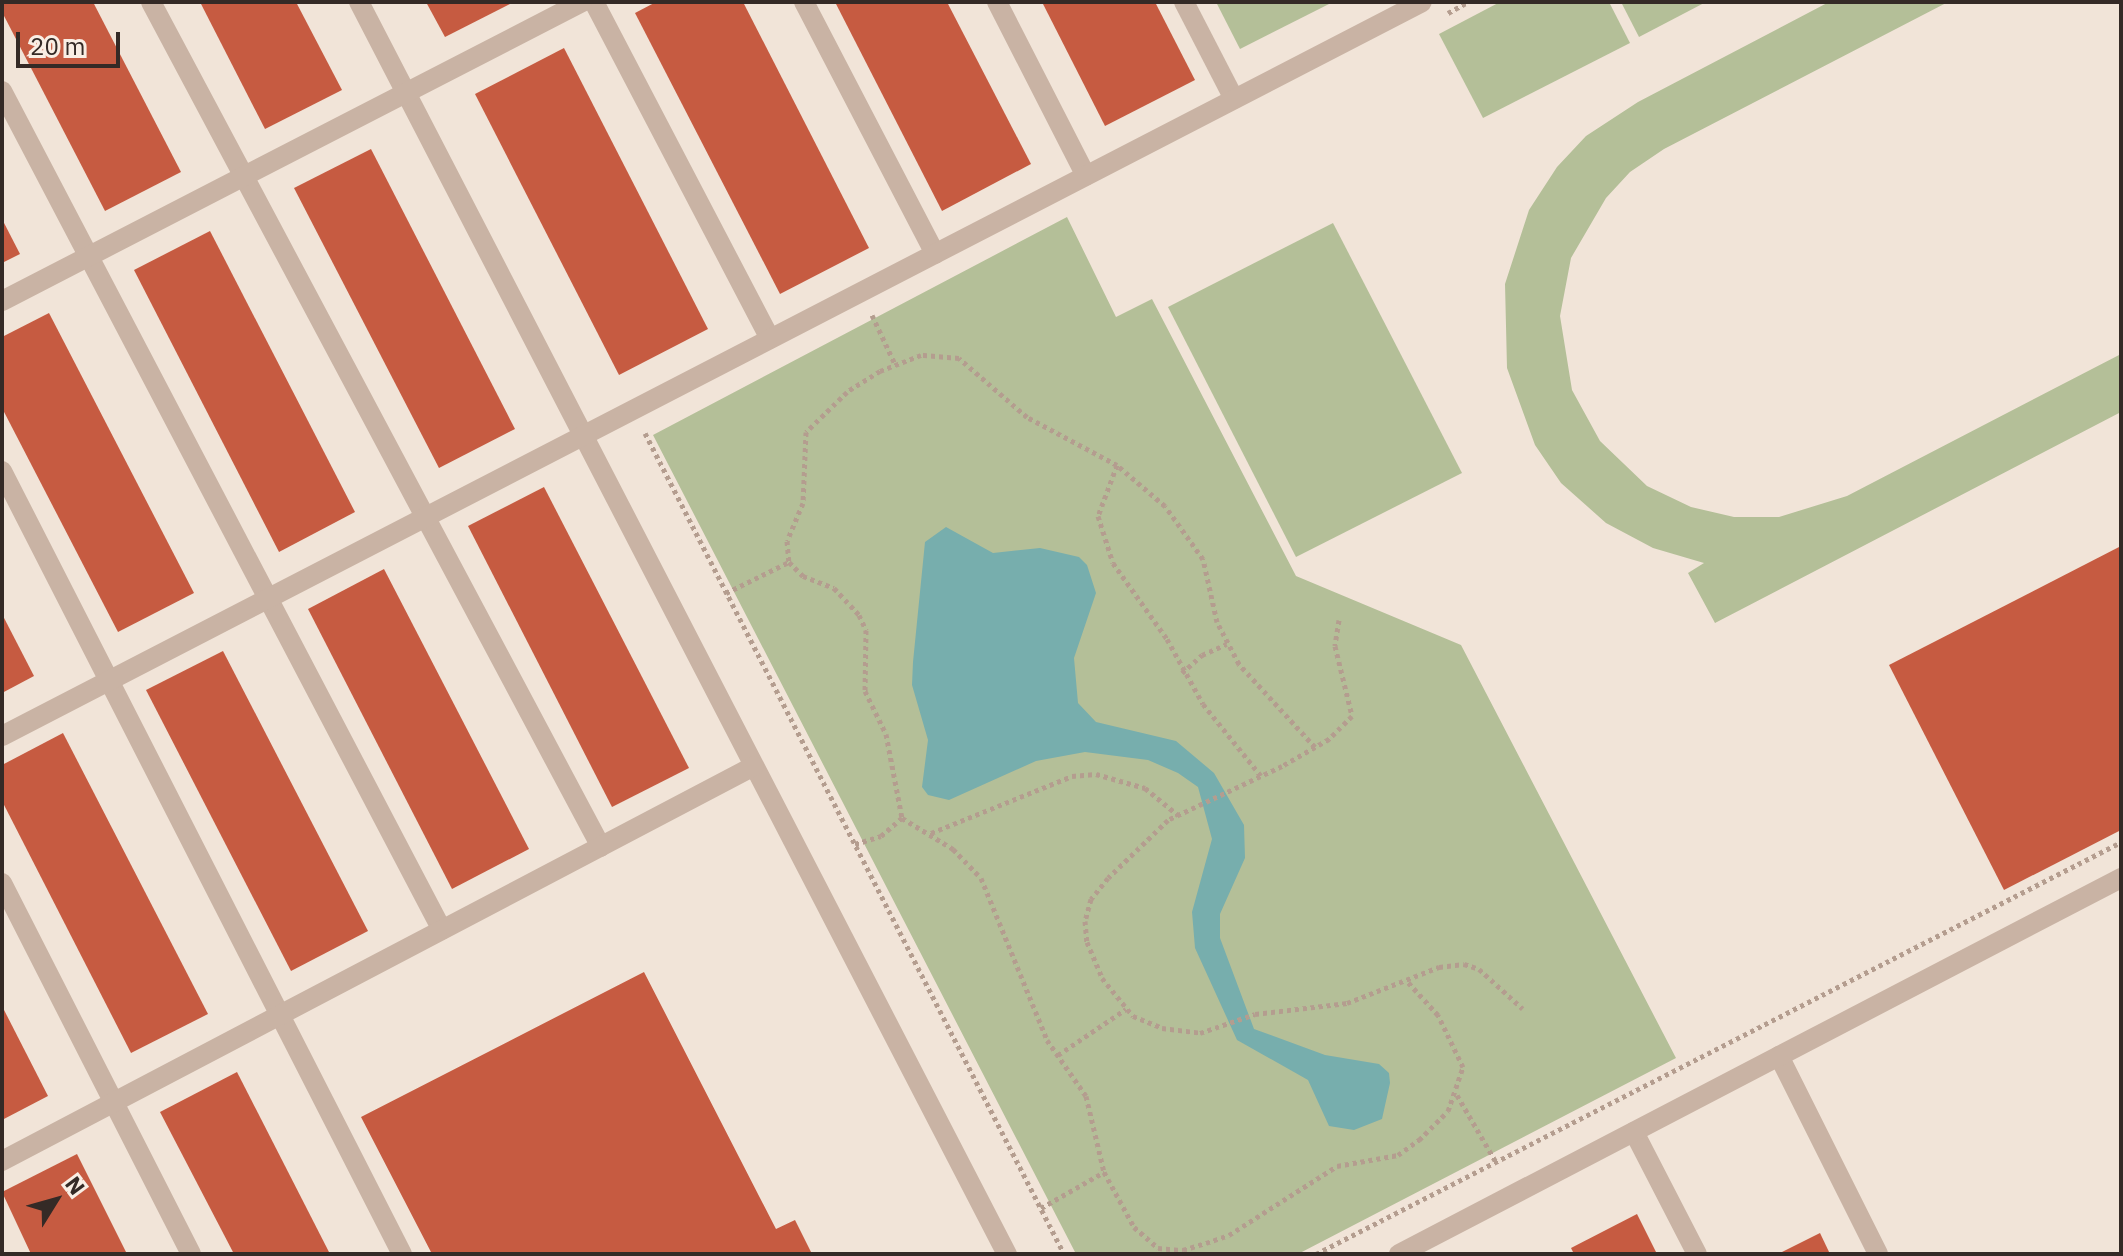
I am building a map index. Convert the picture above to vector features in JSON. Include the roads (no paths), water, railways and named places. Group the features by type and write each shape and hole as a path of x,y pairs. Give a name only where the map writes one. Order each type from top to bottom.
{"lane":[{"path":"151,2 601,847"},
{"path":"359,2 1007,1254"},
{"path":"2,301 582,2"},
{"path":"594,2 770,339"},
{"path":"804,2 935,254"},
{"path":"997,2 1086,176"},
{"path":"1184,2 1234,99"},
{"path":"2,736 1422,2"},
{"path":"2,91 442,930"},
{"path":"2,471 402,1254"},
{"path":"2,1161 754,766"},
{"path":"1399,1254 2121,878"},
{"path":"2,883 191,1254"},
{"path":"1779,1056 1878,1254"},
{"path":"1634,1132 1697,1254"}],"water":[{"path":"946,527 993,553 1040,548 1079,557 1087,565 1096,593 1074,658 1078,703 1096,722 1176,741 1214,773 1244,825 1245,858 1220,914 1220,938 1254,1029 1325,1055 1379,1064 1389,1073 1390,1083 1382,1119 1354,1130 1329,1126 1308,1080 1237,1040 1195,948 1192,912 1212,839 1198,787 1178,773 1148,760 1085,752 1036,761 949,800 928,795 922,787 928,740 912,685 913,662 925,542"}]}
